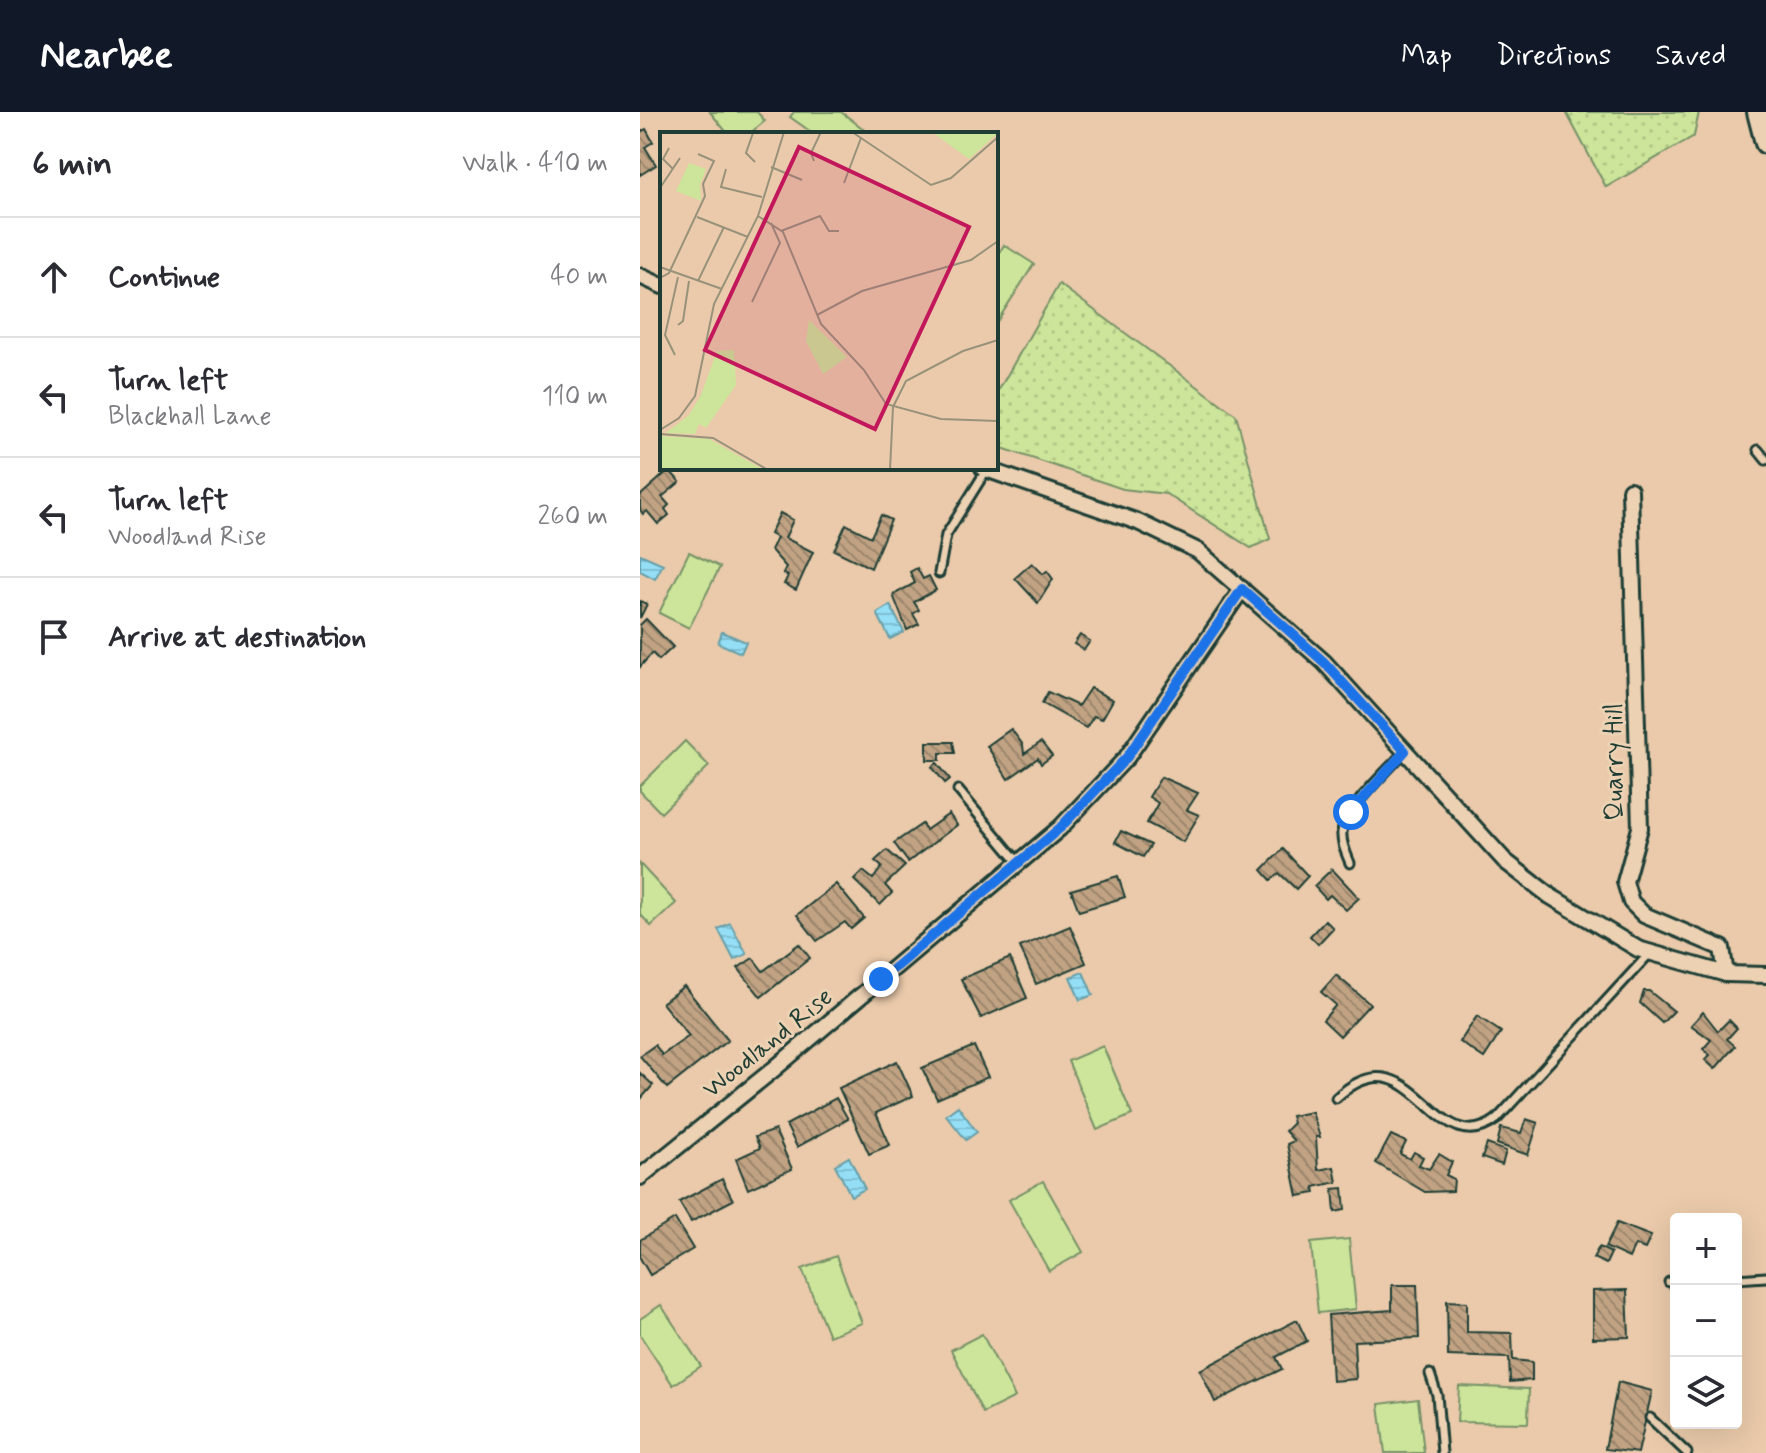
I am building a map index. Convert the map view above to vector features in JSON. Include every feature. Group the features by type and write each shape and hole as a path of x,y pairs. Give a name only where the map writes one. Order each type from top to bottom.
{"main road":[{"path":"1758,112 1766,143"}],"street":[{"path":"640,276 660,285"},
{"path":"988,470 1150,528 1198,551 1324,662 1505,861 1550,896 1638,949 1726,974 1766,975"},
{"name":"Quarry Hill","path":"1630,490 1640,828 1625,882 1631,902 1644,915 1722,948 1726,974"},
{"name":"Woodland Rise","path":"640,1177 786,1059 1060,828 1127,757 1242,589"}],"lane":[{"path":"1758,450 1766,460"},
{"path":"939,573 946,535 984,470"},
{"path":"1350,863 1342,842 1342,829 1351,812 1405,751"},
{"path":"958,790 1018,862"},
{"path":"1336,1098 1364,1079 1389,1077 1415,1090 1444,1121 1466,1131 1479,1131 1497,1119 1650,953"},
{"path":"1742,1279 1766,1277"},
{"path":"1430,1374 1437,1395 1442,1453"},
{"path":"1650,1418 1687,1453"}],"green space":[{"path":"710,112 757,112 765,121 751,132 726,132"},
{"path":"794,112 841,112 865,130 811,132 790,117"},
{"path":"1566,112 1699,112 1694,136 1606,187"},
{"path":"1004,245 1034,264 998,320 998,255"},
{"path":"1059,284 1236,415 1270,539 1251,548 1166,494 1123,489 998,447 998,391"},
{"path":"689,552 720,567 689,628 659,613"},
{"path":"685,741 709,766 661,813 640,791 640,786"},
{"path":"640,864 676,903 651,926 640,914"},
{"path":"1103,1046 1132,1115 1097,1130 1068,1061"},
{"path":"1043,1181 1083,1252 1049,1271 1009,1200"},
{"path":"1349,1239 1356,1309 1318,1313 1311,1243"},
{"path":"836,1256 862,1323 829,1336 802,1269"},
{"path":"661,1305 701,1366 673,1385 640,1335 640,1319"},
{"path":"982,1334 1015,1397 983,1413 951,1350"},
{"path":"1459,1386 1529,1389 1528,1423 1457,1422"},
{"path":"1418,1399 1424,1453 1385,1453 1379,1404"}],"water":[{"path":"640,554 663,564 655,579 640,571"},
{"path":"890,605 904,632 890,639 877,613"},
{"path":"722,632 746,642 741,653 718,643"},
{"path":"730,923 747,954 734,960 718,929"},
{"path":"1083,972 1093,995 1080,1000 1070,977"},
{"path":"958,1106 977,1132 966,1140 946,1115"},
{"path":"849,1157 865,1189 851,1196 835,1165"}],"building":[{"path":"646,129 653,142 645,147 656,165 640,175 640,132"},
{"path":"669,470 680,482 662,497 669,505 665,509 669,515 658,524 647,511 643,514 640,510 640,496"},
{"path":"780,513 793,520 785,538 813,552 796,590 784,584 788,576 783,573 786,567 771,550 777,538 770,534"},
{"path":"881,515 891,520 871,568 834,550 846,524 871,537"},
{"path":"1032,563 1043,574 1047,571 1053,579 1038,603 1015,578"},
{"path":"917,568 923,579 929,576 936,590 914,602 919,610 913,614 919,624 907,630 893,595 915,583 910,572"},
{"path":"640,601 647,604 640,618"},
{"path":"646,619 673,647 659,660 652,653 640,667 640,625"},
{"path":"1080,635 1090,641 1084,650 1074,644"},
{"path":"1090,688 1113,700 1102,719 1094,716 1086,728 1042,703 1048,692 1078,706"},
{"path":"1011,729 1023,745 1024,754 1041,742 1052,756 1041,764 1038,758 1008,779 987,746"},
{"path":"927,742 953,742 955,753 940,753 940,760 927,760"},
{"path":"937,763 950,779 945,783 932,767"},
{"path":"1161,777 1198,793 1187,810 1199,815 1183,842 1147,823 1158,803 1149,797"},
{"path":"949,814 957,825 908,862 894,843 922,824 926,830"},
{"path":"1121,831 1151,845 1143,857 1115,842"},
{"path":"1283,849 1308,876 1296,889 1279,873 1271,880 1262,870"},
{"path":"887,850 905,866 885,885 892,893 880,905 854,880 863,871 873,879 882,867 875,861"},
{"path":"1332,869 1359,898 1346,910 1330,895 1326,899 1314,886"},
{"path":"1118,876 1125,897 1079,911 1071,890"},
{"path":"836,884 864,918 851,929 845,922 817,941 797,915"},
{"path":"1325,920 1333,928 1318,944 1310,936"},
{"path":"1070,926 1086,963 1036,984 1020,947"},
{"path":"799,944 810,958 761,997 738,968 753,958 763,971"},
{"path":"1010,958 1027,998 981,1018 961,979"},
{"path":"1336,975 1370,1004 1340,1036 1323,1020 1336,1005 1321,992"},
{"path":"684,986 728,1040 667,1088 640,1056 655,1045 662,1055 689,1036 662,1003"},
{"path":"1644,991 1649,991 1674,1011 1662,1023 1640,1003"},
{"path":"1703,1012 1718,1031 1729,1020 1737,1028 1727,1039 1735,1046 1715,1069 1705,1060 1710,1055 1703,1049 1711,1040 1691,1025"},
{"path":"1477,1016 1501,1032 1484,1058 1460,1042"},
{"path":"974,1046 988,1077 937,1099 922,1068"},
{"path":"897,1061 913,1096 876,1113 890,1145 869,1154 839,1088"},
{"path":"640,1073 653,1085 640,1100"},
{"path":"836,1098 848,1119 797,1147 786,1125"},
{"path":"1312,1112 1320,1137 1316,1137 1318,1170 1334,1167 1337,1182 1314,1187 1315,1193 1298,1196 1287,1144 1294,1141 1285,1131 1293,1123 1291,1116"},
{"path":"1526,1119 1538,1123 1528,1155 1497,1144 1501,1128 1521,1133"},
{"path":"775,1130 792,1169 748,1189 736,1159 760,1148 755,1137"},
{"path":"1391,1135 1406,1142 1400,1154 1410,1159 1414,1152 1423,1157 1419,1165 1429,1169 1439,1154 1452,1162 1446,1175 1454,1179 1453,1191 1425,1192 1376,1163"},
{"path":"1487,1144 1506,1151 1502,1165 1482,1158"},
{"path":"722,1179 733,1200 691,1222 679,1202"},
{"path":"1343,1188 1345,1210 1335,1212 1333,1189"},
{"path":"675,1219 693,1249 650,1275 640,1258 640,1240"},
{"path":"1617,1223 1651,1236 1645,1249 1635,1245 1629,1258 1605,1247"},
{"path":"1599,1247 1611,1253 1606,1264 1593,1258"},
{"path":"1392,1285 1417,1285 1419,1338 1354,1341 1356,1379 1332,1381 1328,1315 1392,1310"},
{"path":"1627,1290 1629,1337 1593,1338 1593,1291"},
{"path":"1447,1301 1467,1302 1467,1332 1512,1333 1513,1360 1532,1362 1532,1380 1510,1382 1509,1358 1448,1356"},
{"path":"1297,1320 1307,1341 1276,1357 1282,1369 1215,1402 1200,1370"},
{"path":"1618,1382 1652,1391 1638,1453 1605,1449"}],"route":[{"path":"881,979 989,884 1060,828 1127,757 1242,589 1324,662 1405,751 1351,812"}]}
